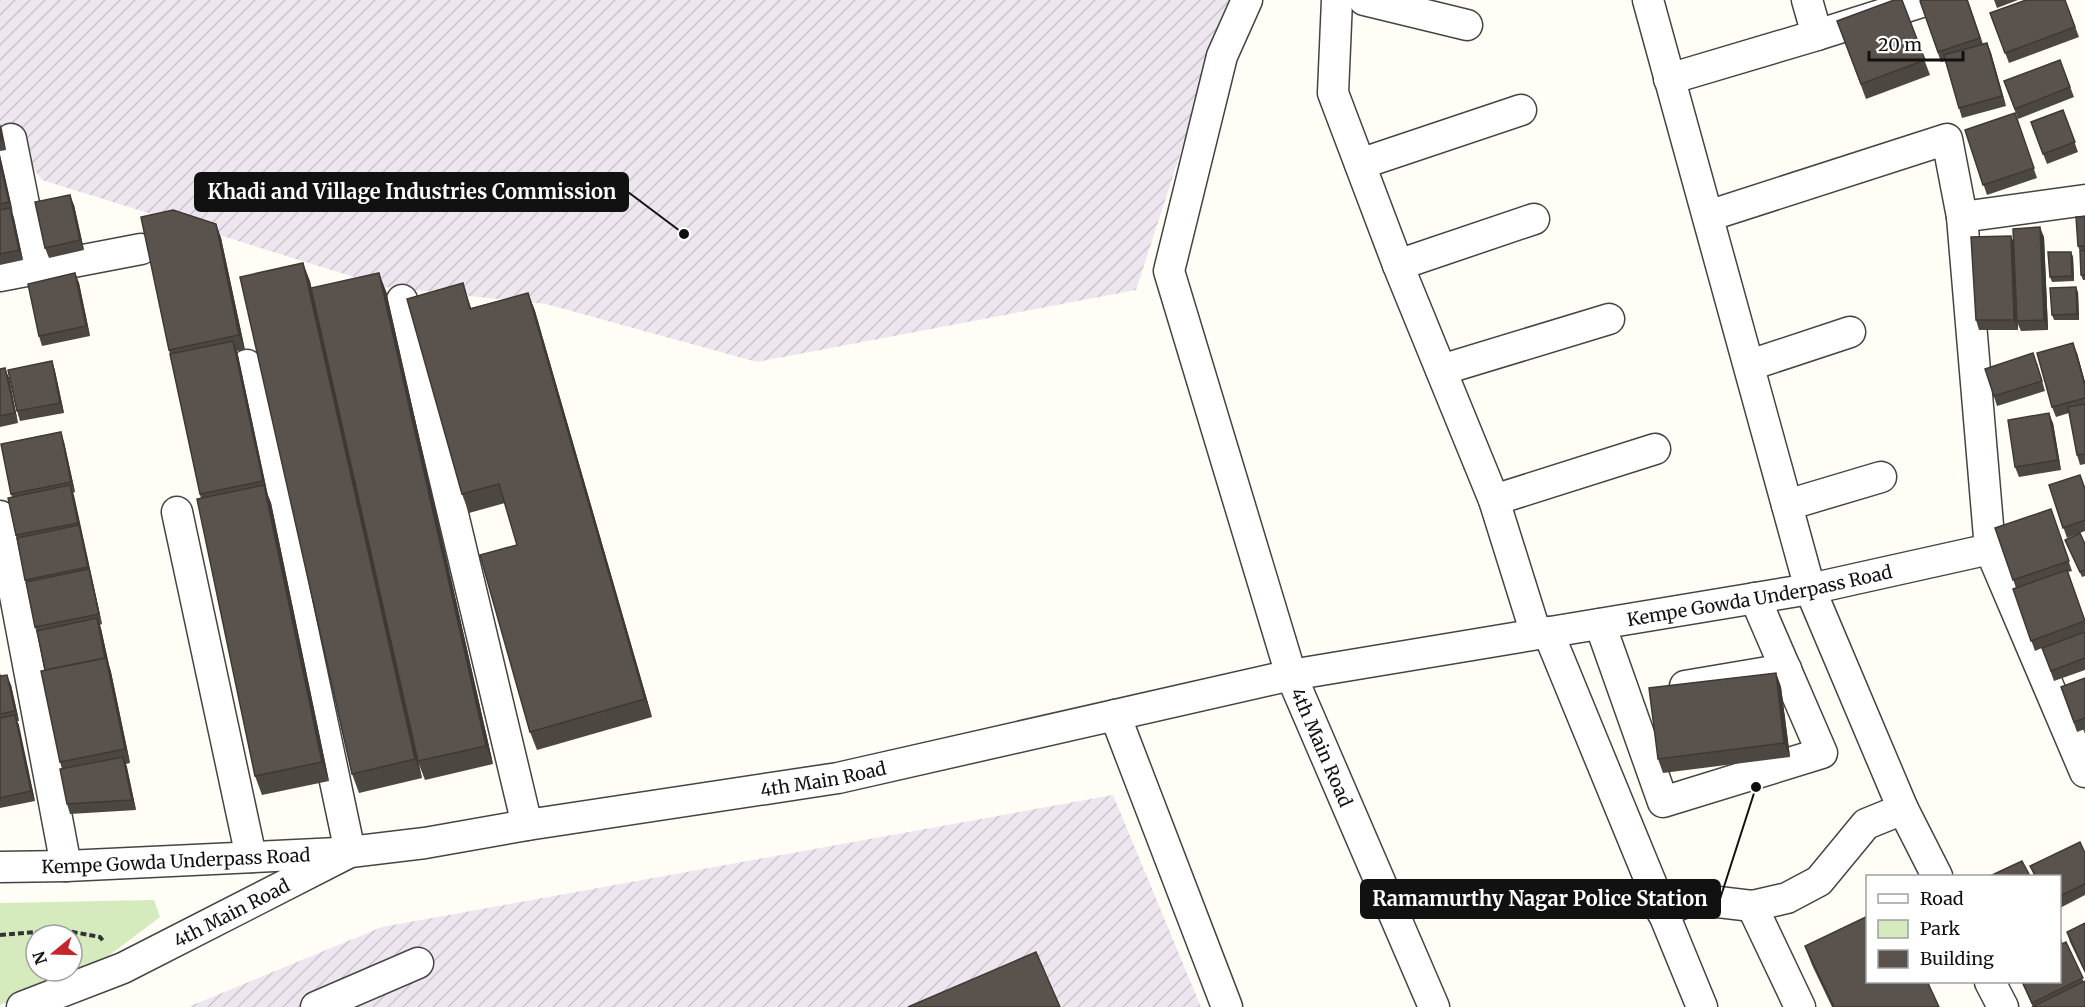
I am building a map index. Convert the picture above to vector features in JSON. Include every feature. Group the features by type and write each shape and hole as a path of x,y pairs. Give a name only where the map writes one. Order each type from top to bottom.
{"street":[{"path":"1247,0 1222,56 1168,271 1291,675"},
{"path":"1337,0 1333,93 1398,265 1494,500 1542,633 1702,1007"},
{"path":"1364,0 1467,25"},
{"path":"1648,0 1810,589 1903,809 1936,875"},
{"path":"1808,0 1817,34"},
{"path":"1669,79 1928,0"},
{"path":"1360,164 1521,110"},
{"path":"11,139 37,269"},
{"path":"1708,216 1947,139 1962,217 1990,549 2085,772"},
{"path":"1962,217 2085,200"},
{"path":"1398,265 1534,219"},
{"path":"0,276 141,249"},
{"path":"402,300 527,825"},
{"path":"1441,370 1609,319"},
{"path":"1750,365 1850,332"},
{"path":"247,365 350,852"},
{"path":"1494,500 1655,449"},
{"path":"1788,505 1881,477"},
{"path":"177,512 251,857"},
{"path":"0,516 66,866"},
{"name":"Kempe Gowda Underpass Road","path":"1291,675 1810,589 1990,549"},
{"path":"1600,624 1645,693 1663,802 1822,753 1755,598"},
{"path":"1645,693 1786,669"},
{"name":"4th Main Road","path":"22,1007 123,968 350,852 425,843 527,825 838,778 1291,675 1434,1007"},
{"path":"1115,715 1227,1007"},
{"path":"1662,912 1693,899 1752,906 1787,898 1820,881 1866,824 1903,809"},
{"name":"Kempe Gowda Underpass Road","path":"0,867 66,866 350,852"},
{"path":"1752,906 1800,1007"},
{"path":"316,1007 418,963"},
{"path":"1991,983 2002,1007"}],"path":[{"path":"0,935 62,930 100,937 123,968"}],"shaded area":[{"path":"0,0 1230,0 1136,290 757,362 546,304 386,287 42,180 0,124"},
{"path":"1113,795 1201,1007 188,1007 382,927"}],"green space":[{"path":"154,900 160,917 91,969 84,972 84,923 24,923 24,983 56,983 0,1005 0,903"}],"building":[{"path":"1894,0 1902,0 1925,60 1861,84 1837,21"},
{"path":"1967,0 1980,38 1938,52 1920,1"},
{"path":"2026,0 2065,0 2075,27 2005,53 1990,13"},
{"path":"1987,43 2002,96 1959,108 1944,55"},
{"path":"2060,60 2070,87 2015,109 2004,81"},
{"path":"2063,110 2075,142 2043,154 2031,122"},
{"path":"2015,113 2034,168 1983,185 1965,130"},
{"path":"0,162 9,202 0,204"},
{"path":"70,195 80,240 45,248 35,202"},
{"path":"10,208 19,250 0,254 0,210"},
{"path":"173,210 216,224 239,335 169,350 141,217"},
{"path":"2076,217 2085,217 2085,246 2078,246"},
{"path":"2040,227 2044,320 2017,321 2013,229"},
{"path":"2011,236 2014,320 1976,320 1971,237"},
{"path":"2085,250 2085,275 2081,275 2080,251"},
{"path":"2048,252 2071,252 2072,276 2050,277"},
{"path":"303,263 415,759 352,774 240,277"},
{"path":"75,273 86,326 39,336 28,284"},
{"path":"379,273 486,746 418,761 311,288"},
{"path":"463,283 470,309 528,293 645,699 530,732 480,555 517,545 499,484 462,494 407,299"},
{"path":"2076,287 2077,314 2052,315 2050,288"},
{"path":"233,341 263,481 200,494 170,354"},
{"path":"2073,343 2085,386 2085,398 2052,407 2037,353"},
{"path":"2033,353 2042,381 1994,396 1985,369"},
{"path":"52,361 60,403 17,411 8,370"},
{"path":"5,368 15,413 0,416 0,369"},
{"path":"2085,404 2085,454 2077,455 2068,407"},
{"path":"2049,413 2058,460 2015,467 2008,420"},
{"path":"61,432 71,482 11,494 1,444"},
{"path":"2080,475 2085,489 2085,520 2063,528 2049,485"},
{"path":"70,485 78,523 16,535 8,498"},
{"path":"264,485 322,762 255,776 197,499"},
{"path":"2051,509 2069,561 2013,580 1995,528"},
{"path":"79,525 88,567 25,580 17,538"},
{"path":"2080,533 2085,544 2085,570 2080,572 2065,540"},
{"path":"89,569 99,614 35,627 26,582"},
{"path":"2067,570 2085,621 2031,641 2013,589"},
{"path":"97,618 105,658 45,670 37,631"},
{"path":"2085,632 2085,658 2051,671 2042,648"},
{"path":"106,658 125,749 60,762 41,671"},
{"path":"1776,673 1784,743 1658,759 1649,688"},
{"path":"7,675 15,711 0,714 0,676"},
{"path":"2085,678 2085,718 2074,722 2061,687"},
{"path":"15,715 31,791 0,798 0,718"},
{"path":"123,757 132,800 67,804 60,769"},
{"path":"2080,842 2085,853 2085,884 2061,896 2061,875 2035,875 2030,866"},
{"path":"2022,861 2029,875 1992,875"},
{"path":"1866,917 1866,983 1928,983 1939,1007 1834,1007 1805,946"},
{"path":"2085,923 2085,971 2067,932"},
{"path":"2066,942 2083,978 2032,1003 2023,983 2061,983 2061,944"},
{"path":"1036,952 1060,1007 908,1007"},
{"path":"2085,981 2085,1007 2032,1007"}],"place":[{"name":"Khadi and Village Industries Commission","path":"684,234"},
{"name":"Ramamurthy Nagar Police Station","path":"1756,787"}]}
